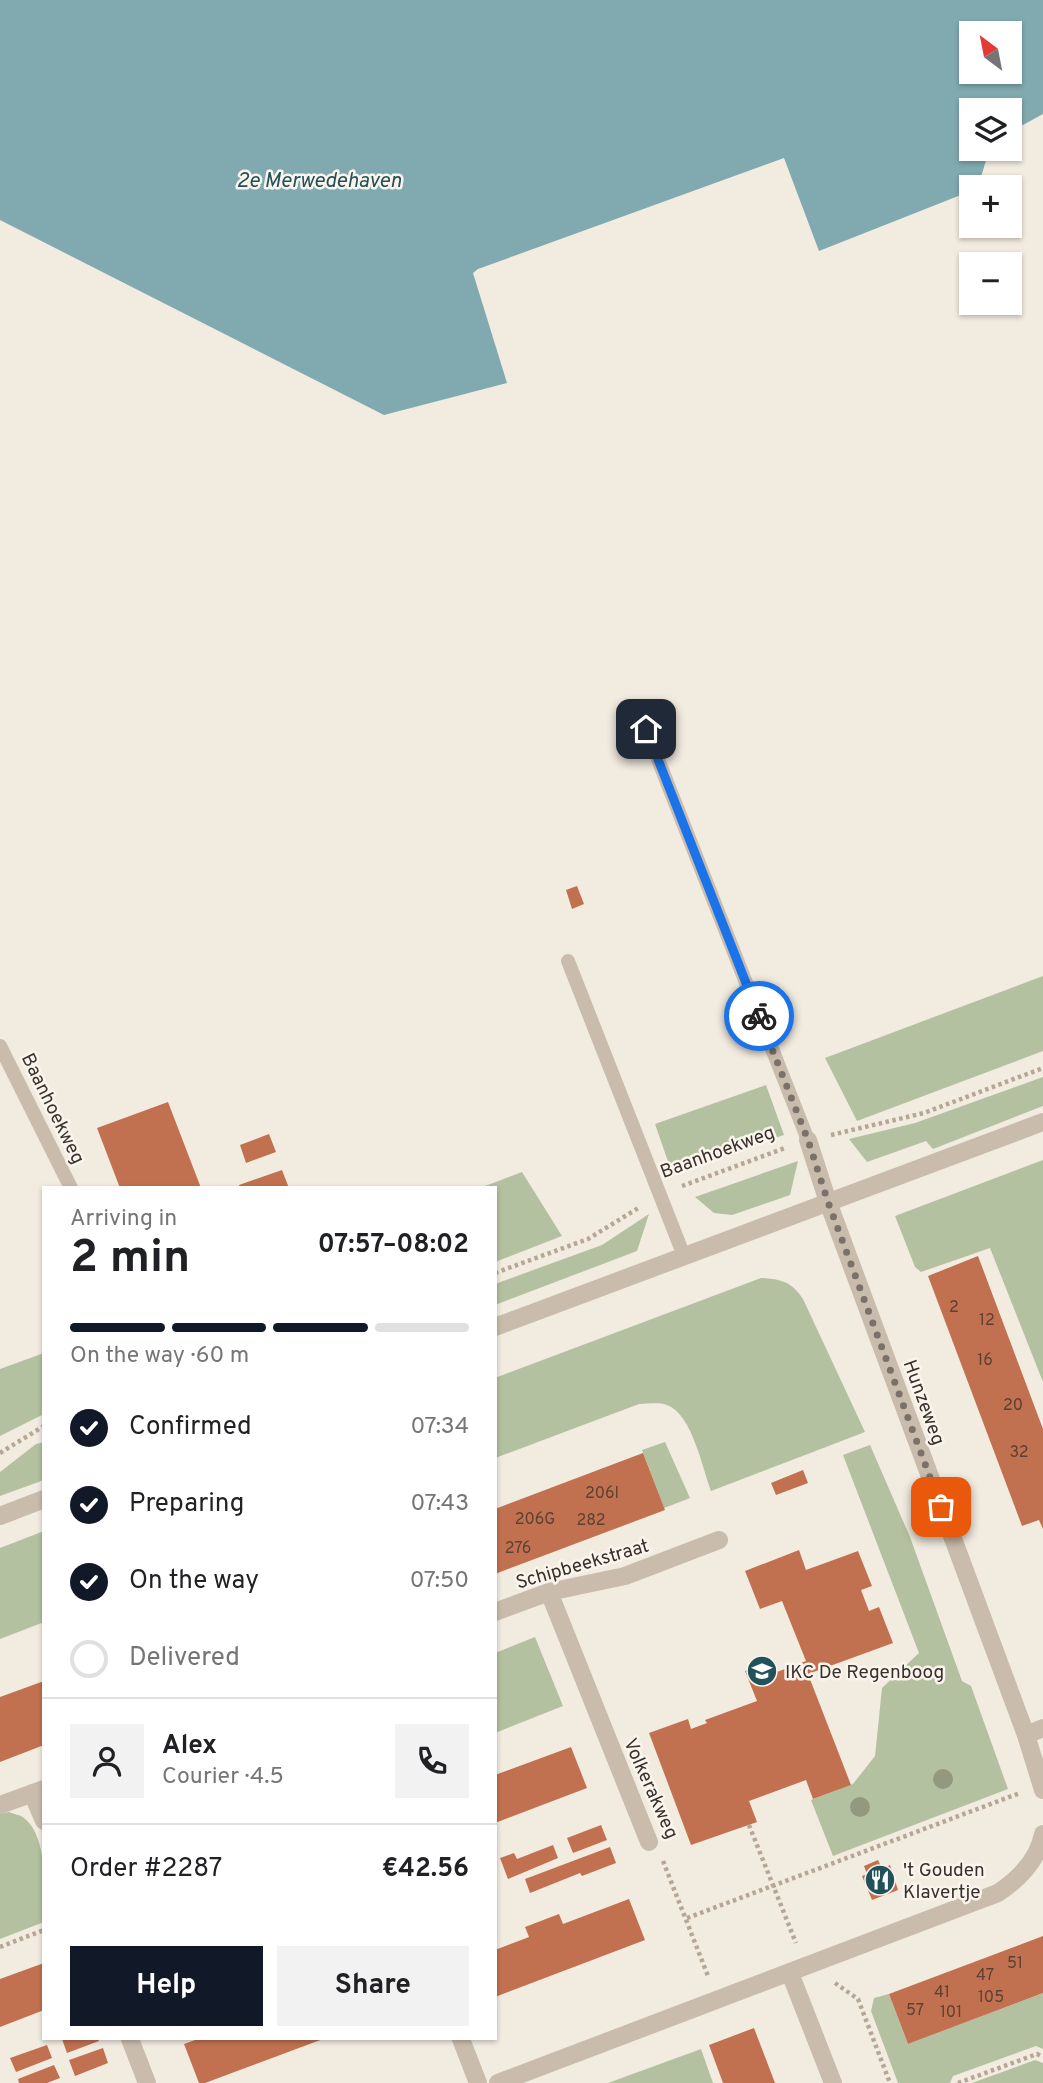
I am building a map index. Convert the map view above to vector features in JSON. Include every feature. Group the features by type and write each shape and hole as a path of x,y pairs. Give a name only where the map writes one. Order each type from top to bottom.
{"street":[{"path":"497,1326 1043,1122"},
{"name":"Hunzeweg","path":"808,1140 828,1202 1034,1732"},
{"path":"0,1516 42,1500"},
{"name":"Schipbeekstraat","path":"497,1611 549,1592 625,1576 719,1540"},
{"name":"Volkerakweg","path":"549,1592 649,1842"},
{"path":"1034,1732 1042,1787"},
{"path":"0,1805 38,1791 42,1811"},
{"path":"498,2083 998,1893 1017,1880 1041,1848 1043,1835"},
{"path":"790,1973 833,2083"},
{"path":"130,2040 147,2083"},
{"path":"461,2040 478,2083"}],"lane":[{"path":"646,729 808,1140"},
{"path":"569,961 684,1256"},
{"name":"Baanhoekweg","path":"0,1046 70,1186"}],"path":[{"name":"Baanhoekweg","path":"497,1272 588,1239 659,1195 808,1140 924,1113 1043,1068"},
{"path":"0,1452 42,1427"},
{"path":"687,1918 1042,1787"},
{"name":"Volkerakweg","path":"649,1842 666,1866 718,2000"},
{"path":"0,1947 42,1931"},
{"path":"958,2083 1037,2054 1043,2057"}],"green space":[{"path":"1043,976 1043,1051 857,1121 825,1058"},
{"path":"1043,1077 1043,1106 933,1149 926,1141 867,1162 849,1139 915,1123"},
{"path":"766,1085 784,1135 672,1173 655,1124"},
{"path":"1043,1160 1043,1382 990,1248 921,1272 915,1267 895,1216"},
{"path":"798,1161 790,1195 732,1215 714,1213 695,1197"},
{"path":"522,1172 562,1236 497,1261 497,1186 485,1186"},
{"path":"649,1214 637,1251 497,1304 497,1283 602,1245"},
{"path":"761,1278 774,1279 785,1282 803,1299 865,1432 711,1491 690,1430 676,1410 661,1404 639,1404 497,1457 497,1377"},
{"path":"42,1354 42,1415 0,1436 0,1369"},
{"path":"42,1442 42,1481 0,1496 0,1472 36,1444"},
{"path":"665,1442 690,1498 664,1508 642,1450"},
{"path":"870,1445 910,1537 962,1681 971,1686 1008,1789 833,1856 811,1800 853,1784 875,1756 882,1688 919,1653 843,1455"},
{"path":"42,1532 42,1623 0,1639 0,1548"},
{"path":"535,1637 563,1706 497,1732 497,1652"},
{"path":"9,1812 21,1816 38,1838 42,1860 42,1923 0,1939 0,1814"},
{"path":"1043,1993 1043,2049 1036,2046 953,2076 950,2083 898,2083 871,2011 874,1998 889,1994 908,2044"},
{"path":"701,2049 713,2083 608,2083"},
{"path":"1035,2060 1043,2063 1043,2083 972,2083"}],"water":[{"name":"2e Merwedehaven","path":"0,0 1043,0 1043,114 1022,125 1022,98 959,98 959,161 986,161 982,175 959,175 959,196 819,251 784,158 478,269 473,273 507,383 384,415 0,220"}],"building":[{"path":"577,886 584,904 572,909 566,890"},
{"path":"168,1102 200,1186 119,1186 97,1128"},
{"path":"269,1134 276,1152 246,1163 240,1145"},
{"path":"282,1170 288,1186 239,1186"},
{"path":"978,1256 1043,1429 1043,1529 1039,1520 1022,1526 928,1276"},
{"path":"643,1453 665,1510 497,1573 497,1508"},
{"path":"803,1470 808,1483 776,1495 771,1483"},
{"path":"799,1550 806,1570 858,1551 872,1586 861,1590 869,1611 879,1607 893,1643 808,1674 851,1785 813,1799 806,1780 749,1801 757,1822 691,1845 649,1733 688,1719 691,1729 707,1723 705,1720 757,1701 745,1671 764,1664 769,1675 806,1661 782,1601 760,1609 745,1571"},
{"path":"42,1682 42,1746 0,1762 0,1697"},
{"path":"571,1747 587,1788 497,1822 497,1774"},
{"path":"601,1825 607,1840 573,1853 567,1838"},
{"path":"553,1845 558,1858 508,1879 500,1858 514,1853 517,1859"},
{"path":"610,1847 616,1863 582,1876 580,1873 530,1893 525,1879"},
{"path":"878,1860 882,1869 890,1865 898,1890 872,1900 862,1876 867,1874 864,1866"},
{"path":"629,1899 645,1940 497,1996 497,1949 529,1937 525,1927 559,1914 563,1924"},
{"path":"1043,1936 1043,1993 908,2044 889,1994"},
{"path":"42,1964 42,2011 0,2027 0,1979"},
{"path":"754,2028 775,2083 723,2083 709,2045"},
{"path":"62,2040 99,2041 67,2053"},
{"path":"195,2040 320,2040 205,2083 199,2083 184,2044"},
{"path":"47,2045 52,2058 16,2072 10,2058"},
{"path":"103,2048 108,2063 75,2076 69,2060"},
{"path":"54,2065 60,2078 47,2083 19,2083 18,2079"}],"way so far":[{"path":"759,1016 808,1140 828,1202 941,1507"}],"place":[{"name":"IKC De Regenboog","path":"762,1671"},
{"name":"'t Gouden Klavertje","path":"880,1880"}],"route":[{"path":"646,729 759,1016"}]}
